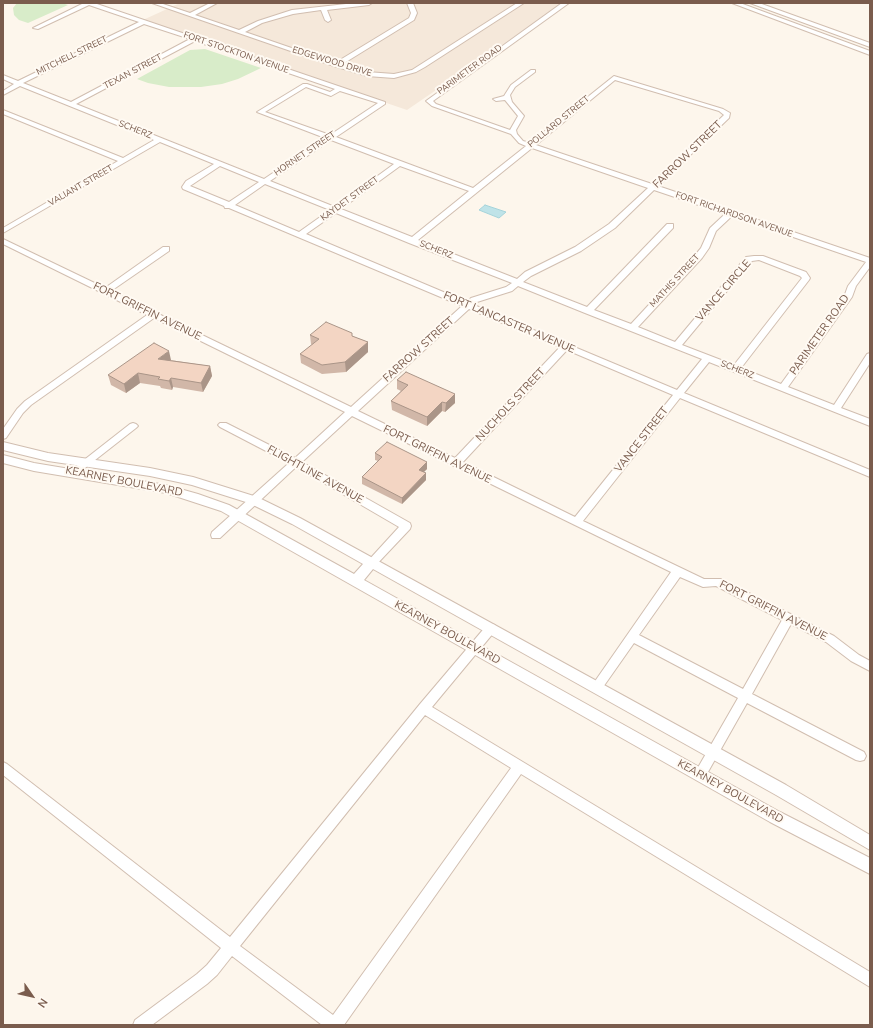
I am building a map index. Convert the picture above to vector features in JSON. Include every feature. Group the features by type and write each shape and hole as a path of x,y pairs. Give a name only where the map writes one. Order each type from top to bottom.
{"street":[{"path":"36,28 89,3"},
{"name":"FORT STOCKTON AVENUE","path":"89,3 383,103"},
{"name":"EDGEWOOD DRIVE","path":"155,3 336,65 367,74 394,76 414,71 424,66 521,3"},
{"path":"190,15 214,3"},
{"path":"240,32 260,22 292,12 368,3"},
{"path":"336,65 412,19 414,13 410,3"},
{"name":"PARIMETER ROAD","path":"513,133 434,105 429,100 566,3"},
{"path":"735,3 870,53"},
{"path":"753,3 870,45"},
{"path":"323,8 328,20"},
{"name":"MITCHELL STREET","path":"3,93 23,80 143,22"},
{"name":"TEXAN STREET","path":"71,104 195,39"},
{"path":"513,133 513,130 521,116 509,103 507,98 509,92 514,86 533,71"},
{"path":"394,76 395,84"},
{"name":"SCHERZ","path":"3,77 870,423"},
{"name":"POLLARD STREET","path":"412,241 614,78 726,113"},
{"path":"340,88 331,94 305,85 260,112 475,191"},
{"path":"496,99 507,98"},
{"name":"HORNET STREET","path":"228,206 383,103"},
{"path":"3,112 122,161"},
{"name":"FARROW STREET","path":"216,535 468,306 478,298 501,293 518,283 533,271 566,256 602,234 625,216 727,117 726,113"},
{"name":"FORT RICHARDSON AVENUE","path":"513,133 518,140 530,146 870,261"},
{"name":"VALIANT STREET","path":"3,231 159,140"},
{"name":"FORT LANCASTER AVENUE","path":"220,163 188,183 186,187 228,206 870,474"},
{"name":"KAYDET STREET","path":"300,235 400,163"},
{"name":"MATHIS STREET","path":"632,328 699,256 705,248 713,230 730,214"},
{"path":"588,311 670,226"},
{"name":"FORT GRIFFIN AVENUE","path":"3,241 350,413 703,583 717,582 830,639 855,658 869,663"},
{"path":"105,291 166,249"},
{"name":"VANCE CIRCLE","path":"676,346 749,259 760,258 804,274 806,278 805,280 736,369"},
{"name":"PARIMETER ROAD","path":"783,388 848,297 852,286 870,261"},
{"path":"3,436 20,411 28,403 153,315"},
{"name":"NUCHOLS STREET","path":"456,463 566,346"},
{"path":"836,409 870,356"},
{"name":"VANCE STREET","path":"576,522 707,358"},
{"name":"FLIGHTLINE AVENUE","path":"223,425 295,462 406,526 372,562"},
{"path":"73,473 133,426"},
{"name":"KEARNEY BOULEVARD","path":"3,446 48,457 150,472 193,481 253,500 372,562 491,628 713,752 870,843"},
{"name":"KEARNEY BOULEVARD","path":"3,460 34,467 174,490 212,503 238,515 774,818 870,866"},
{"path":"355,581 372,562"},
{"path":"597,687 678,571"},
{"path":"700,775 789,618"},
{"path":"140,1025 202,979 231,947 424,708 491,628"},
{"path":"632,637 860,756"},
{"path":"424,708 870,980"},
{"path":"3,768 231,947 334,1025 520,767"}],"shaded area":[{"path":"180,3 563,3 407,110 143,20"}],"green space":[{"path":"17,3 62,3 68,5 28,23 19,20 14,15 13,8"},
{"path":"205,49 261,68 238,79 222,84 201,87 169,87 148,83 137,79 190,50"}],"water":[{"path":"485,205 506,212 499,218 479,210"}],"building":[{"path":"326,322 352,333 352,336 368,342 345,362 322,365 300,354 319,339 310,335"},
{"path":"154,343 169,351 158,359 210,366 201,383 171,378 169,381 158,379 160,377 138,373 124,384 108,375"},
{"path":"406,372 455,394 446,403 442,402 427,417 391,401 408,385 397,380"},
{"path":"387,442 427,462 419,470 426,473 402,498 362,477 382,457 375,453"}]}
